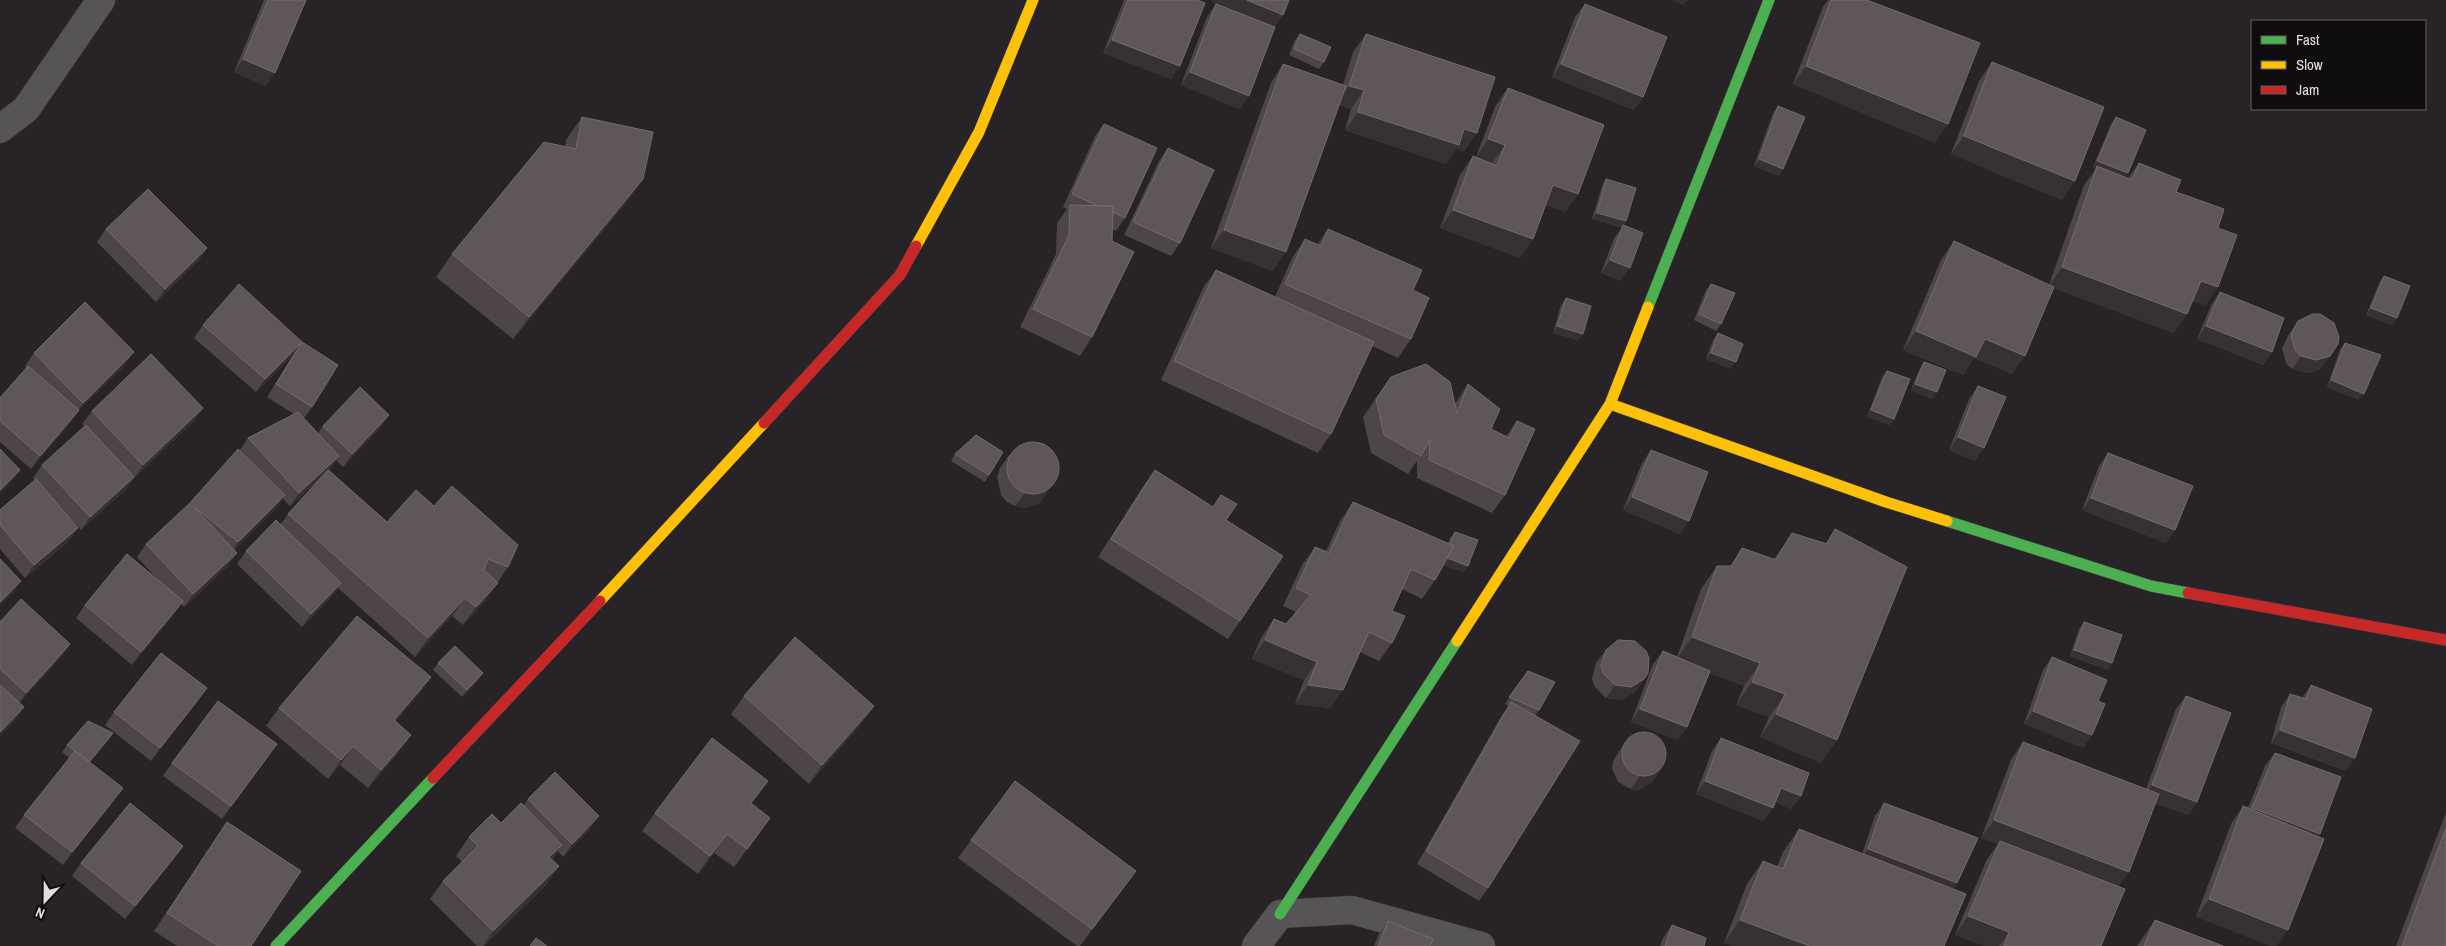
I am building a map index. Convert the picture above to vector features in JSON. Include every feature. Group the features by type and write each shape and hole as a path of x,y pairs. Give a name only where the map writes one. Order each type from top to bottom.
{"street":[{"path":"0,129 26,109 101,0"},
{"path":"276,946 650,548 900,275 978,132 1033,0"},
{"path":"1256,946 1280,914 1610,404 1769,0"},
{"path":"1610,404 1886,502 2151,586 2446,640"},
{"path":"1280,914 1352,910 1481,946"}],"building":[{"path":"268,0 306,0 275,73 243,59"},
{"path":"1128,0 1197,0 1205,3 1180,66 1112,40"},
{"path":"1247,0 1289,0 1283,15"},
{"path":"1831,0 1867,0 1980,43 1948,124 1806,66"},
{"path":"1216,4 1275,27 1249,96 1190,72"},
{"path":"1585,4 1667,37 1643,97 1561,64"},
{"path":"1300,34 1331,47 1324,62 1294,49"},
{"path":"1366,34 1495,77 1477,133 1464,129 1459,145 1358,112 1364,90 1349,86"},
{"path":"1992,62 2104,107 2075,181 1964,136"},
{"path":"1283,64 1346,86 1286,252 1224,230"},
{"path":"1508,88 1604,125 1578,194 1553,185 1533,239 1453,210 1473,156 1497,166 1505,145 1488,139"},
{"path":"1778,106 1805,117 1783,169 1759,159"},
{"path":"582,117 653,132 643,179 529,317 452,254 544,142 576,149"},
{"path":"2116,117 2146,130 2128,173 2097,161"},
{"path":"1104,124 1157,148 1125,218 1113,212 1113,206 1098,206 1072,194"},
{"path":"1168,148 1214,170 1180,243 1133,222"},
{"path":"2139,163 2181,180 2176,192 2224,209 2218,228 2237,235 2218,287 2201,281 2187,314 2062,267 2097,166 2132,180"},
{"path":"1606,179 1636,188 1626,221 1597,213"},
{"path":"148,189 207,248 165,289 106,229"},
{"path":"1070,205 1113,206 1112,241 1134,252 1092,337 1033,309 1069,235"},
{"path":"1623,225 1643,233 1630,268 1610,260"},
{"path":"1328,229 1422,270 1413,290 1429,298 1411,339 1285,284 1305,239 1321,246"},
{"path":"1954,241 2054,287 2025,356 1985,339 1976,357 1916,331"},
{"path":"1216,270 1374,342 1331,434 1174,361"},
{"path":"2384,276 2410,286 2397,318 2371,308"},
{"path":"239,284 302,342 265,379 203,325"},
{"path":"1711,284 1735,293 1721,324 1699,314"},
{"path":"2220,292 2284,318 2272,352 2206,326"},
{"path":"1566,298 1591,306 1583,334 1557,326"},
{"path":"85,302 134,352 83,403 34,353"},
{"path":"2313,314 2320,314 2334,323 2339,337 2338,344 2330,356 2316,360 2301,356 2295,350 2291,335 2298,321"},
{"path":"1718,333 1743,344 1736,362 1711,353"},
{"path":"302,342 338,365 312,407 276,384"},
{"path":"2345,343 2381,355 2364,394 2331,380"},
{"path":"151,354 203,408 143,465 92,411"},
{"path":"1924,362 1946,370 1937,392 1915,384"},
{"path":"1426,364 1450,382 1457,413 1468,384 1500,409 1491,429 1509,438 1517,421 1535,429 1505,495 1429,460 1430,440 1421,456 1384,435 1376,399 1391,377"},
{"path":"28,366 79,410 40,456 0,421 0,398"},
{"path":"1887,371 1910,379 1894,419 1871,410"},
{"path":"1978,386 2006,397 1984,448 1958,437"},
{"path":"360,387 389,415 352,454 323,426"},
{"path":"298,412 339,456 299,493 248,438"},
{"path":"86,425 134,477 90,517 42,465"},
{"path":"976,435 1003,452 989,475 955,454"},
{"path":"1028,442 1038,442 1052,449 1059,463 1059,473 1052,487 1038,494 1028,494 1018,490 1011,483 1007,473 1007,463 1011,453 1018,446"},
{"path":"0,449 20,470 0,490"},
{"path":"238,449 285,495 238,542 194,507 237,553 193,594 146,544 190,503"},
{"path":"1651,450 1708,472 1689,521 1632,497"},
{"path":"2108,453 2193,486 2175,530 2091,498"},
{"path":"328,470 387,522 416,490 434,506 452,486 518,545 508,567 488,559 484,570 498,583 476,607 465,598 428,638 288,514"},
{"path":"1155,470 1213,507 1221,495 1237,504 1226,520 1283,556 1240,621 1111,539"},
{"path":"36,479 78,528 34,565 0,525 0,510"},
{"path":"1353,502 1454,546 1435,580 1411,569 1392,611 1405,616 1392,643 1369,632 1343,690 1308,685 1317,662 1265,640 1274,619 1286,624 1311,595 1296,588 1315,547 1329,553"},
{"path":"276,520 341,583 311,614 246,551"},
{"path":"1835,529 1907,567 1837,740 1776,714 1785,694 1752,682 1760,663 1692,637 1717,566 1732,566 1742,548 1776,560 1792,533 1827,544"},
{"path":"1455,532 1478,540 1468,566 1447,558 1454,546 1450,544"},
{"path":"127,554 183,601 141,652 85,605"},
{"path":"0,559 21,581 0,602"},
{"path":"21,599 70,644 26,693 0,669 0,622"},
{"path":"357,616 431,677 394,720 411,735 381,770 353,746 341,760 279,708"},
{"path":"2084,622 2122,635 2112,663 2074,650"},
{"path":"795,637 874,706 822,765 744,696"},
{"path":"1618,640 1635,641 1646,651 1649,658 1648,673 1644,679 1631,687 1615,685 1603,673 1601,666 1606,650"},
{"path":"455,646 483,673 467,690 438,663"},
{"path":"1663,651 1710,671 1687,727 1640,709"},
{"path":"161,653 207,688 160,748 114,712"},
{"path":"2052,657 2107,680 2098,701 2105,704 2092,735 2033,711"},
{"path":"1528,671 1555,682 1539,710 1509,697"},
{"path":"0,685 24,707 0,732"},
{"path":"2311,685 2372,709 2355,758 2280,730 2290,694 2306,699"},
{"path":"2186,696 2231,713 2197,802 2152,785"},
{"path":"218,701 277,744 231,806 172,763"},
{"path":"1511,702 1580,741 1488,888 1426,851"},
{"path":"88,721 113,733 89,762 67,745"},
{"path":"1640,732 1648,732 1660,738 1666,754 1660,770 1648,776 1640,776 1628,770 1622,758 1622,750 1628,738"},
{"path":"712,738 768,781 751,803 770,818 747,849 727,834 710,856 655,813"},
{"path":"1721,738 1809,773 1801,796 1781,788 1773,808 1705,781"},
{"path":"2023,742 2159,794 2129,872 1994,820"},
{"path":"75,751 123,788 72,852 24,815"},
{"path":"2275,753 2341,777 2320,834 2252,808"},
{"path":"555,772 599,816 572,844 528,799"},
{"path":"1015,781 1136,871 1092,929 971,840"},
{"path":"130,803 183,846 135,906 81,863"},
{"path":"521,803 562,845 549,857 559,866 493,931 443,881 478,846 469,837 492,814 501,823"},
{"path":"1884,803 1978,838 1957,883 1868,849"},
{"path":"2243,806 2324,839 2288,930 2209,899"},
{"path":"227,822 301,871 251,946 218,946 167,913"},
{"path":"2446,828 2446,946 2402,946"},
{"path":"1799,829 1966,894 1944,946 1810,946 1740,920 1763,861 1783,869"},
{"path":"2000,841 2125,889 2101,946 2004,946 2009,932 1968,916"},
{"path":"2155,920 2223,946 2144,946"},
{"path":"1388,921 1433,939 1430,946 1378,946"},
{"path":"1672,925 1706,938 1704,946 1665,946"},
{"path":"536,938 547,946 530,946"}],"traffic: fast":[{"path":"1648,307 1769,0"},
{"path":"1947,521 2151,586 2188,593"},
{"path":"1280,914 1457,641"},
{"path":"276,946 433,778"}],"traffic: slow":[{"path":"916,246 979,132 1033,0"},
{"path":"1457,641 1610,404 1648,307"},
{"path":"1610,404 1886,502 1947,521"},
{"path":"600,601 764,423"}],"traffic: jam":[{"path":"764,423 900,275 916,246"},
{"path":"2188,593 2446,640"},
{"path":"433,778 600,601"}]}
